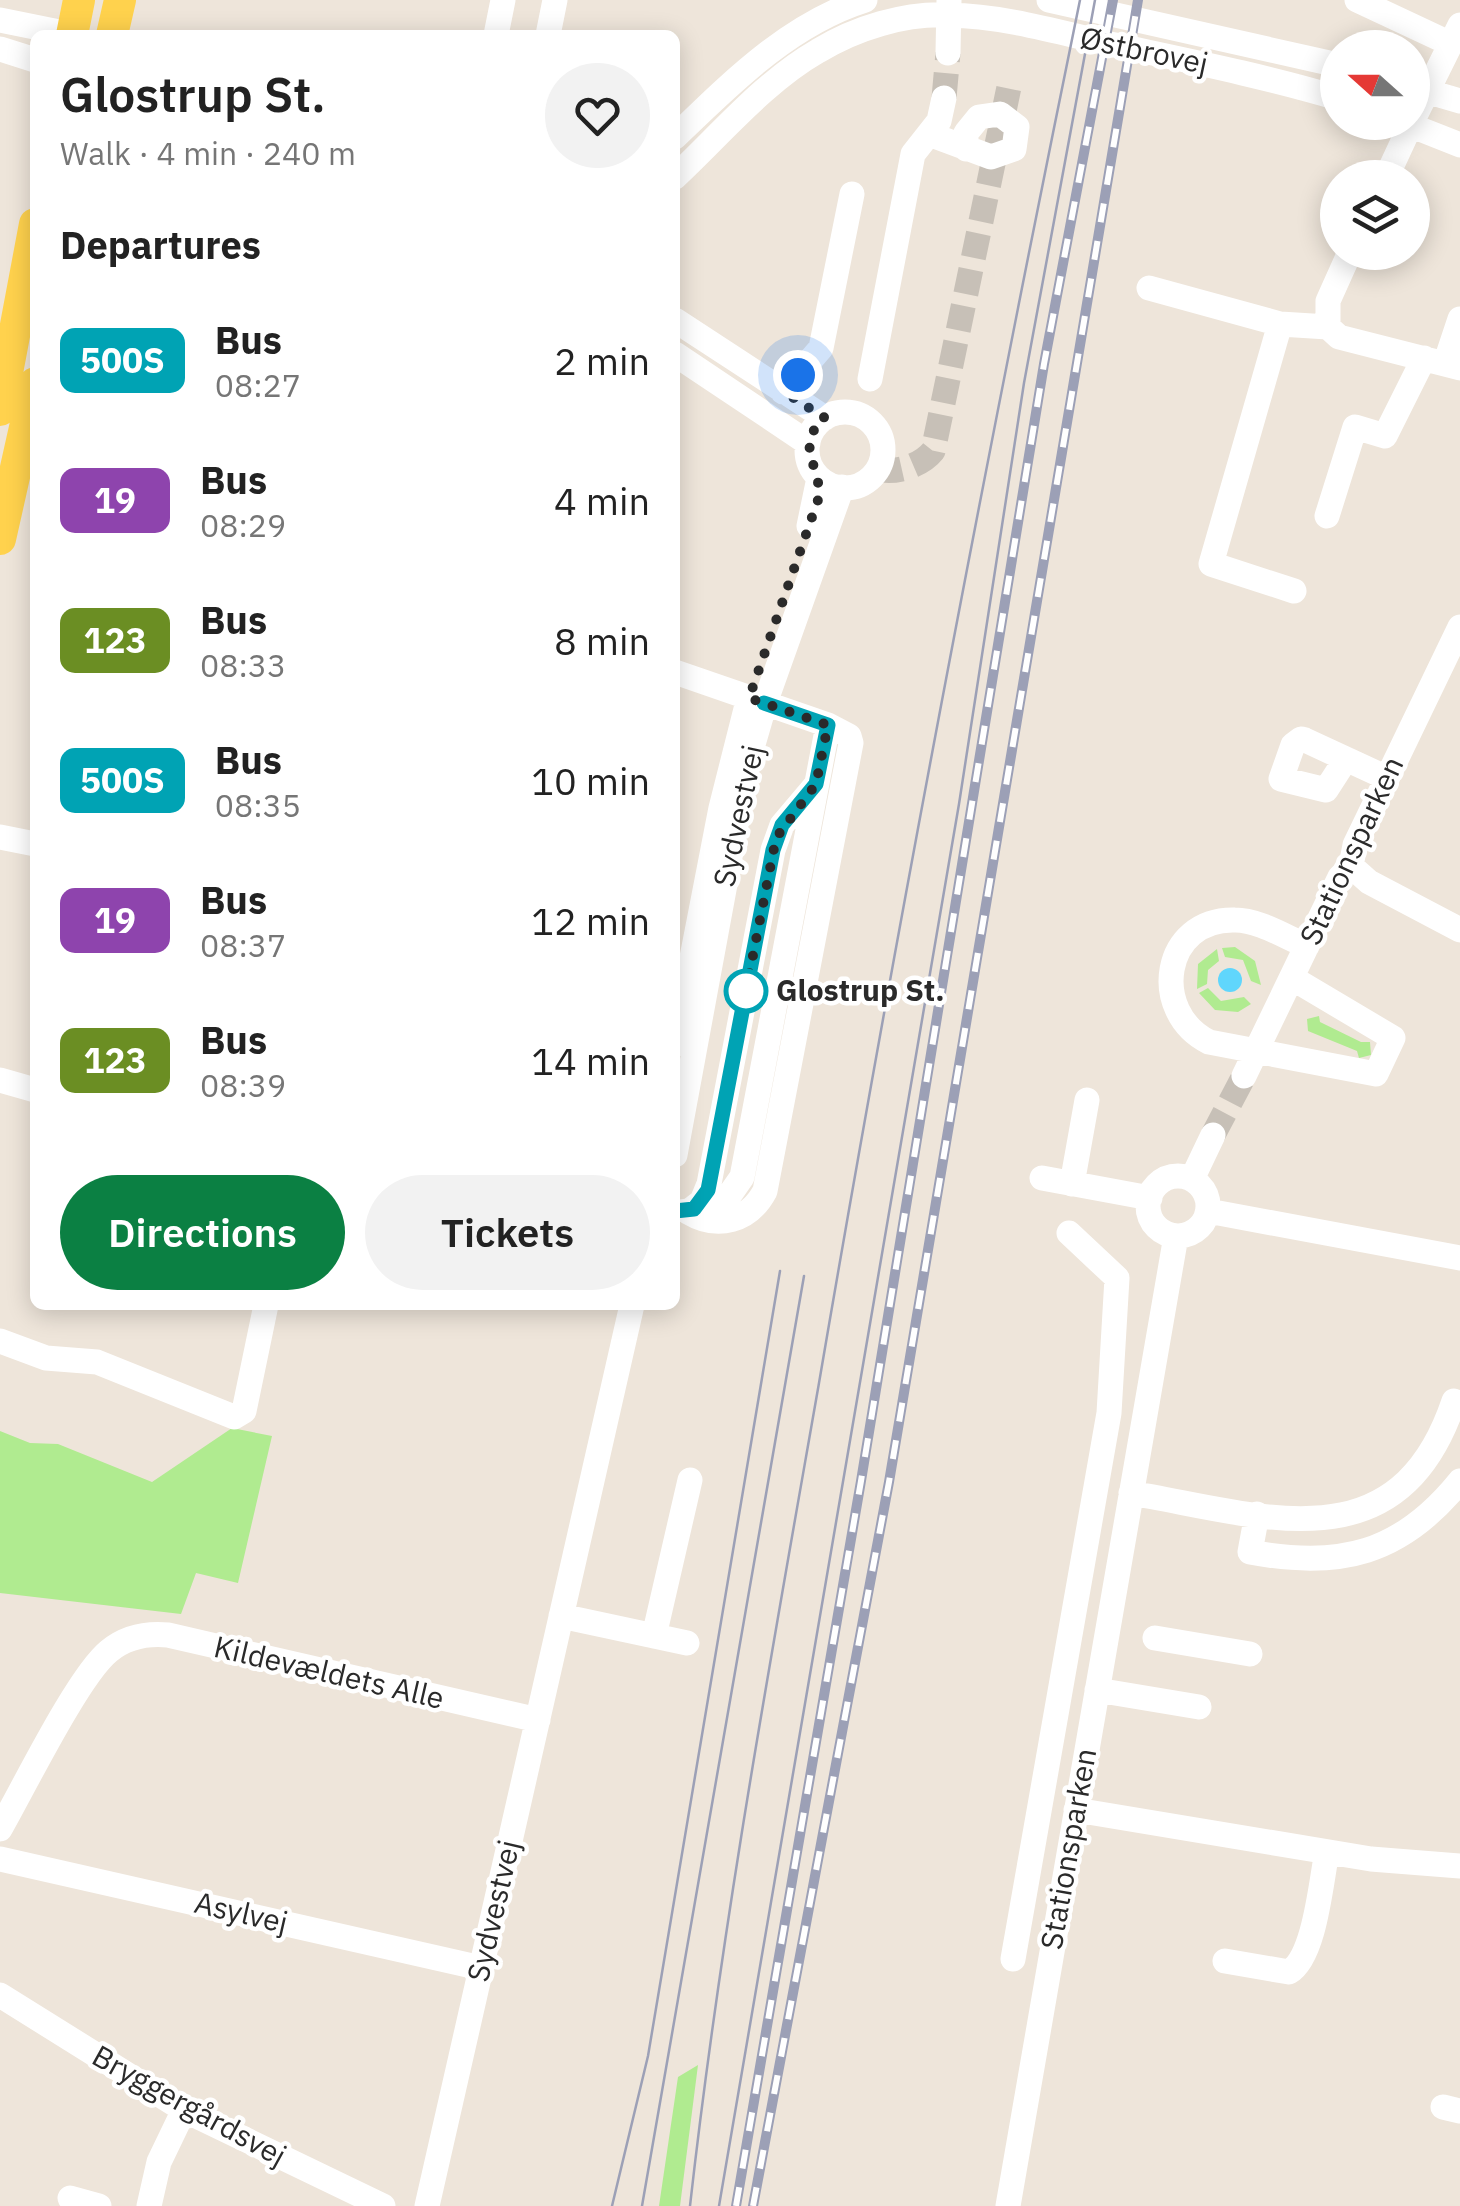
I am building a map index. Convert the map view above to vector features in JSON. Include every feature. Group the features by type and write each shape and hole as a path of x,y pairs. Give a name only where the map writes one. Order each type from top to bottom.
{"main road":[{"path":"74,30 80,0"},
{"path":"113,30 120,0"},
{"path":"0,410 30,251"},
{"path":"0,539 25,474 30,428"}],"street":[{"path":"497,30 504,0"},
{"path":"549,30 556,0"},
{"path":"680,132 723,90 796,32 865,0"},
{"name":"Østbrovej","path":"1049,0 1320,62"},
{"path":"1357,0 1455,34 1430,85"},
{"path":"948,52 949,7"},
{"name":"Østbrovej","path":"680,172 774,84 816,52 893,21 949,7 1320,93"},
{"path":"0,20 49,30"},
{"path":"0,49 30,58"},
{"path":"1430,92 1460,101"},
{"path":"870,379 913,154 939,121 944,98"},
{"path":"929,134 947,143 991,157 997,157 1014,149 1017,127 1000,114 979,117 966,133 966,149"},
{"path":"1430,133 1458,144"},
{"path":"784,392 821,348 852,194"},
{"path":"1328,327 1328,301 1342,270"},
{"path":"1148,288 1280,324 1328,327 1340,338 1443,364"},
{"path":"1327,516 1355,427 1385,436 1443,364 1460,320"},
{"path":"680,323 825,418"},
{"path":"1280,324 1212,564 1294,591"},
{"path":"680,357 808,442"},
{"path":"840,412 864,417 882,444 875,472 862,483 831,482 809,462 808,442 825,418 840,412"},
{"name":"Sydvestvej","path":"680,1020 721,808 817,504 831,482"},
{"name":"Stationsparken","path":"1244,1076 1340,877 1351,866 1352,850 1460,626"},
{"path":"680,674 828,725 849,736 851,751 765,1191 751,1212 738,1218 704,1220 682,1212"},
{"name":"Sydvestvej","path":"680,1129 757,700"},
{"path":"682,1212 705,1211 726,1200 742,1176 828,725"},
{"path":"1346,760 1386,778"},
{"path":"0,837 30,843"},
{"path":"1351,866 1369,882 1460,930"},
{"path":"1292,978 1392,1038 1376,1074 1210,1042 1188,1029 1170,997 1173,960 1186,939 1218,921 1243,920 1307,946"},
{"path":"0,1080 30,1089"},
{"path":"1072,1184 1088,1100"},
{"path":"1192,1180 1214,1135"},
{"path":"1171,1177 1192,1180 1205,1193 1208,1212 1196,1230 1176,1236 1157,1227 1151,1218 1150,1198 1171,1177"},
{"path":"1042,1178 1150,1198"},
{"path":"1208,1212 1460,1258"},
{"path":"1013,1959 1109,1413 1117,1278 1068,1234"},
{"name":"Stationsparken","path":"1008,2206 1176,1236"},
{"path":"0,1341 46,1358 97,1362 234,1417 244,1410 265,1310"},
{"name":"Sydvestvej","path":"427,2206 631,1310"},
{"path":"1131,1492 1298,1522 1340,1518 1374,1505 1404,1484 1429,1457 1454,1401"},
{"path":"1256,1514 1250,1552 1300,1562 1351,1556 1414,1528 1460,1478 1429,1457"},
{"path":"654,1636 690,1480"},
{"path":"1340,1518 1351,1556"},
{"path":"562,1616 687,1642"},
{"name":"Kildevældets Alle","path":"6,1804 96,1664 120,1643 138,1636 168,1635 538,1720"},
{"path":"1155,1638 1250,1654"},
{"path":"1096,1690 1199,1707"},
{"path":"0,1830 6,1804"},
{"path":"1076,1810 1327,1852 1460,1866"},
{"path":"1224,1961 1288,1972 1297,1967 1310,1940 1327,1852"},
{"name":"Asylvej","path":"0,1859 481,1968"},
{"name":"Bryggergårdsvej","path":"0,1995 184,2110 384,2206"},
{"path":"148,2206 159,2162 184,2110"},
{"path":"70,2198 99,2206"}],"green space":[{"path":"1235,947 1255,961 1261,985 1251,981 1243,960 1225,957 1222,948"},
{"path":"1217,949 1219,961 1208,970 1207,984 1197,989 1198,964"},
{"path":"1208,988 1221,1001 1244,997 1251,1004 1238,1012 1215,1010 1199,993"},
{"path":"1319,1016 1320,1022 1361,1042 1370,1042 1371,1055 1359,1058 1357,1051 1308,1031 1307,1019"},
{"path":"232,1428 272,1436 238,1583 196,1573 181,1614 0,1593 0,1431 30,1443 58,1444 152,1482"},
{"path":"698,2065 680,2206 659,2206 678,2077"}],"water":[{"path":"1230,968 1242,980 1230,992 1218,980"}],"tunnel":[{"path":"944,98 948,53"},
{"path":"877,469 907,468 933,451 1009,87"},
{"path":"1213,1135 1244,1076"}],"tram line":[{"path":"690,2206 748,1794 849,1210 944,690 1080,0"},
{"path":"719,2206 959,804 1024,383 1095,0"},
{"path":"612,2206 648,2056 780,1271"},
{"path":"642,2206 804,1276"}],"railway":[{"path":"736,2206 861,1481 1044,364 1113,0"},
{"path":"753,2206 889,1482 1138,0"}],"bus line":[{"name":"500S","path":"680,1211 694,1209 708,1190 776,838 791,812 816,784 828,725 764,703"}],"place":[{"name":"Glostrup St.","path":"746,991"}],"route":[{"path":"746,991 776,838 791,812 816,784 828,725 749,698 819,497 819,478 807,452 810,435 825,418 784,392 798,375"}]}
